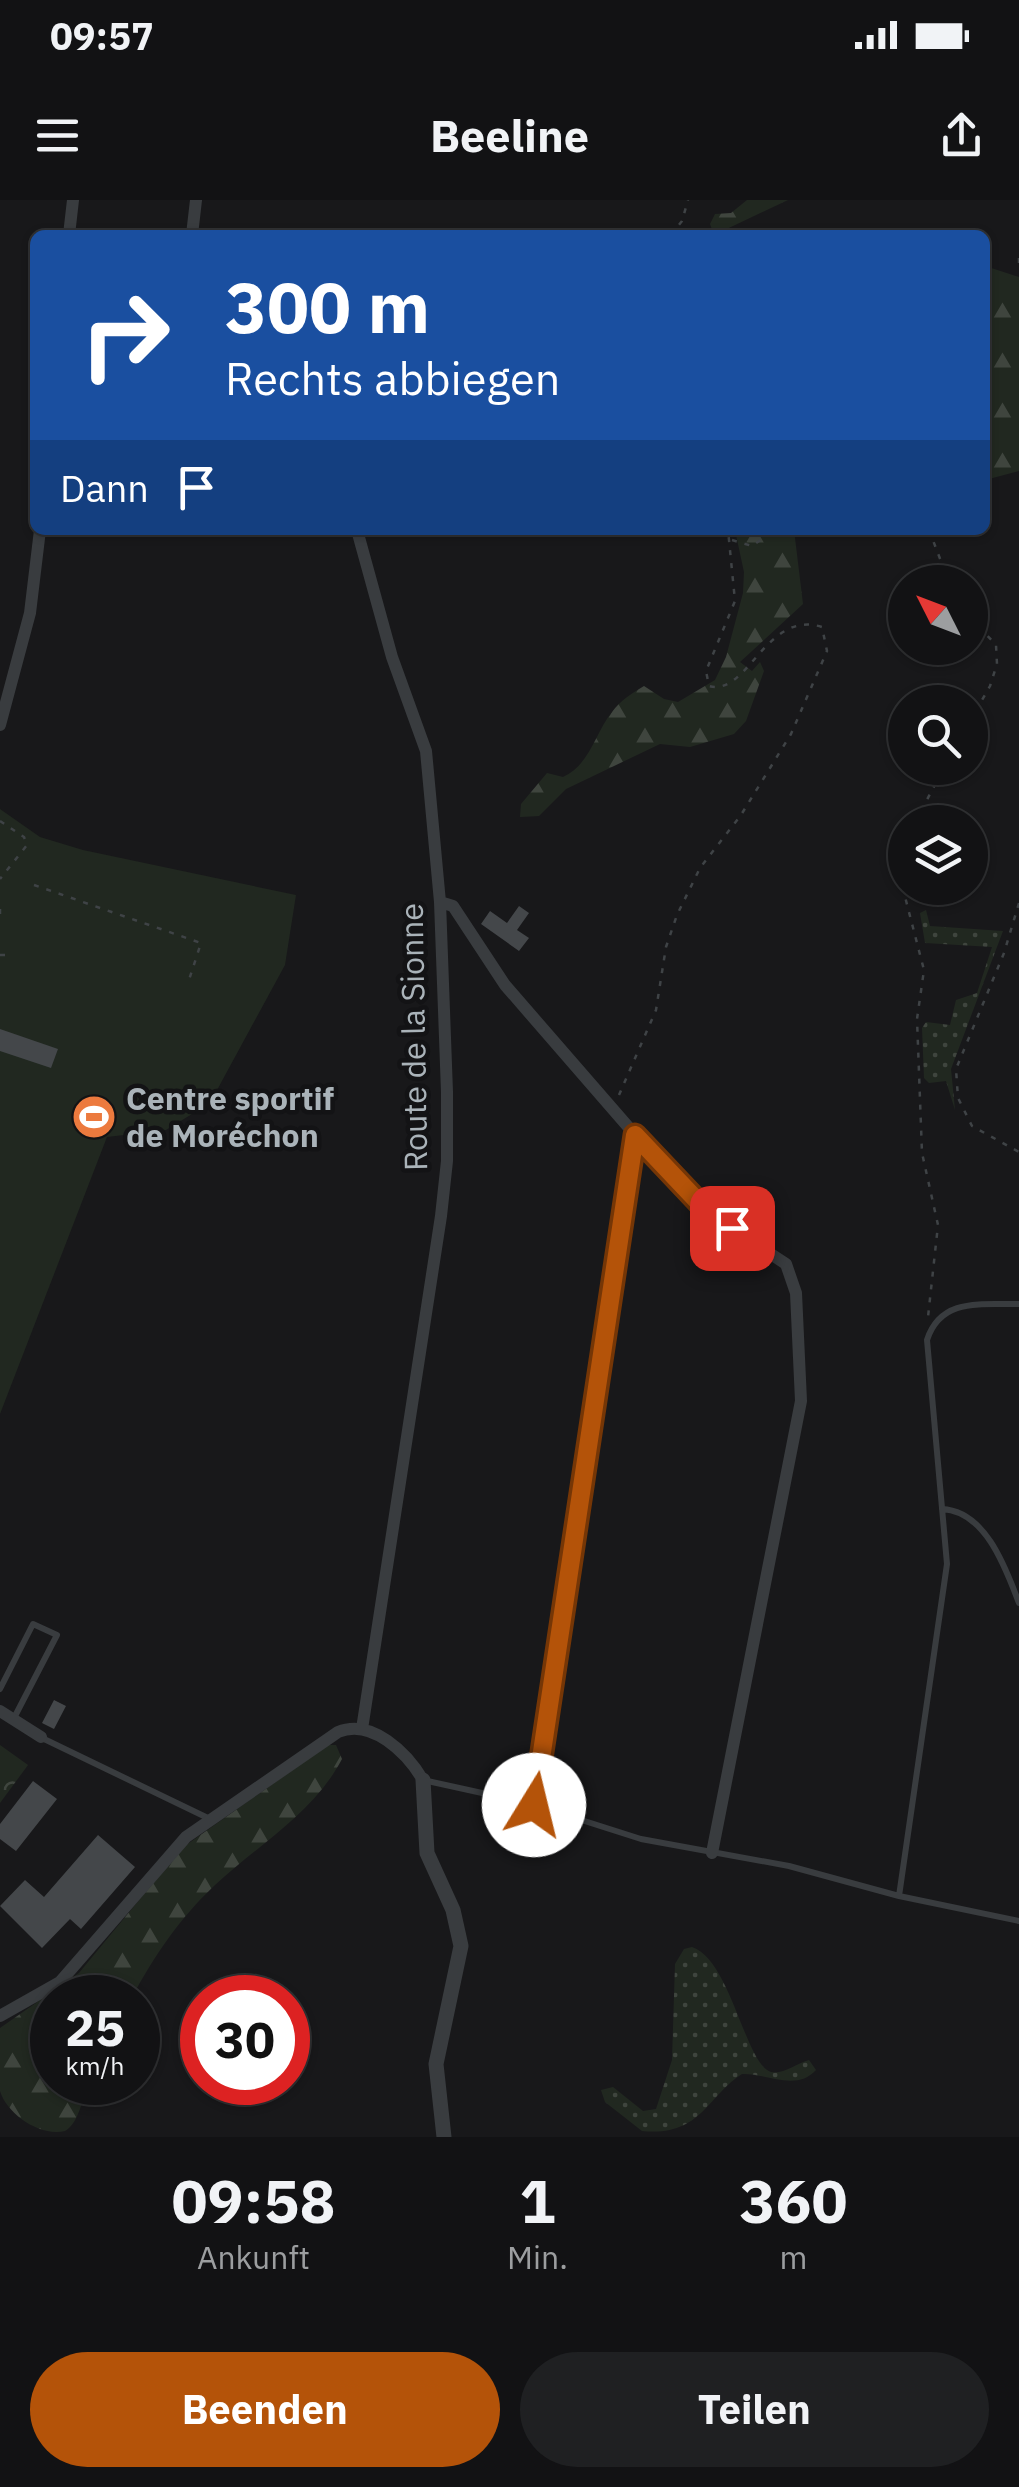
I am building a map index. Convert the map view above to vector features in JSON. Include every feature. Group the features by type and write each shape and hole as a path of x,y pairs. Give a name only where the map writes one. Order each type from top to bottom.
{"street":[{"path":"71,230 74,200"},
{"path":"193,230 196,200"},
{"path":"0,725 30,613 39,535"},
{"name":"Route de la Sionne","path":"358,535 392,657 426,751 440,902 446,1176 362,1728"},
{"path":"440,902 453,906 505,985 635,1135 709,1212 784,1261 796,1293 801,1400 712,1852"},
{"path":"534,1805 635,1135"},
{"path":"0,1712 41,1737"},
{"path":"0,2016 60,1982 167,1856 210,1819 338,1732 362,1728 398,1750 423,1780 427,1853 453,1910 461,1946 436,2064 444,2137"}],"lane":[{"path":"898,1896 947,1564 926,1352 930,1331 950,1308 1019,1304"},
{"path":"942,1509 956,1511 978,1526 1019,1603"},
{"path":"0,1690 33,1624 57,1635 14,1720"},
{"path":"41,1737 210,1819"},
{"path":"423,1780 534,1805 621,1834 788,1866 898,1896 1019,1921"}],"path":[{"path":"676,230 688,200"},
{"path":"1019,258 1019,269"},
{"path":"613,1109 656,1010 666,948 678,915 700,868 741,816 786,743 827,651 822,627 802,625 771,641 733,683 724,688 709,686 706,671 735,602 730,535"},
{"path":"731,540 752,546 768,535"},
{"path":"931,535 942,565"},
{"path":"987,685 997,664 996,645 988,637"},
{"path":"0,821 24,836 27,845 0,879"},
{"path":"34,885 201,943 188,982"},
{"path":"1019,903 1004,954 956,1069 958,1098 972,1126 1019,1152"},
{"path":"907,905 924,970 917,1018 922,1153 938,1225 930,1331"},
{"path":"0,910 0,919"},
{"path":"0,955 8,955"}],"green space":[{"path":"747,200 788,200 725,230 712,230 710,224 715,214 731,213"},
{"path":"990,268 1019,277 1019,471 990,479"},
{"path":"736,535 795,535 803,604 740,662 752,671 760,662 764,671 746,721 734,734 690,747 660,744 566,789 539,816 520,817 521,804 547,773 563,777 580,765 606,720 631,694 644,686 664,699 678,702 715,680 726,657 743,593 744,572"},
{"name":"Centre sportif de Moréchon","path":"0,809 40,837 83,850 296,895 285,965 210,1103 166,1130 107,1137 0,1414"},
{"path":"926,910 930,926 1003,931 951,1069 955,1110 946,1081 929,1083 924,1078 922,1028 926,1022 950,1025 956,1000 977,993 992,947 925,943 920,913"},
{"path":"0,1745 28,1765 0,1803"},
{"path":"328,1745 336,1745 342,1759 316,1796 190,1911 145,1975 76,1975 182,1848"},
{"path":"692,1947 706,1956 717,1971 762,2065 775,2072 809,2060 816,2070 790,2081 742,2074 701,2113 678,2128 642,2131 605,2102 601,2090 613,2087 643,2111 656,2109 672,2060 675,1964 684,1949"},
{"path":"30,2007 30,2105 81,2105 65,2131 35,2127 4,2100 0,2091 0,2028"}],"building":[{"path":"519,906 529,913 517,930 529,938 519,951 481,924 490,911 507,923"},
{"path":"0,1029 58,1049 51,1068 0,1051"},
{"path":"54,1700 66,1706 54,1729 42,1723"},
{"path":"33,1781 57,1799 16,1851 0,1839 0,1824"},
{"path":"98,1835 135,1867 81,1929 70,1919 42,1948 0,1906 25,1880 44,1897"}],"place":[{"name":"Centre sportif de Moréchon","path":"94,1117"}],"route":[{"path":"534,1805 635,1135 704,1208 732,1228"}]}
